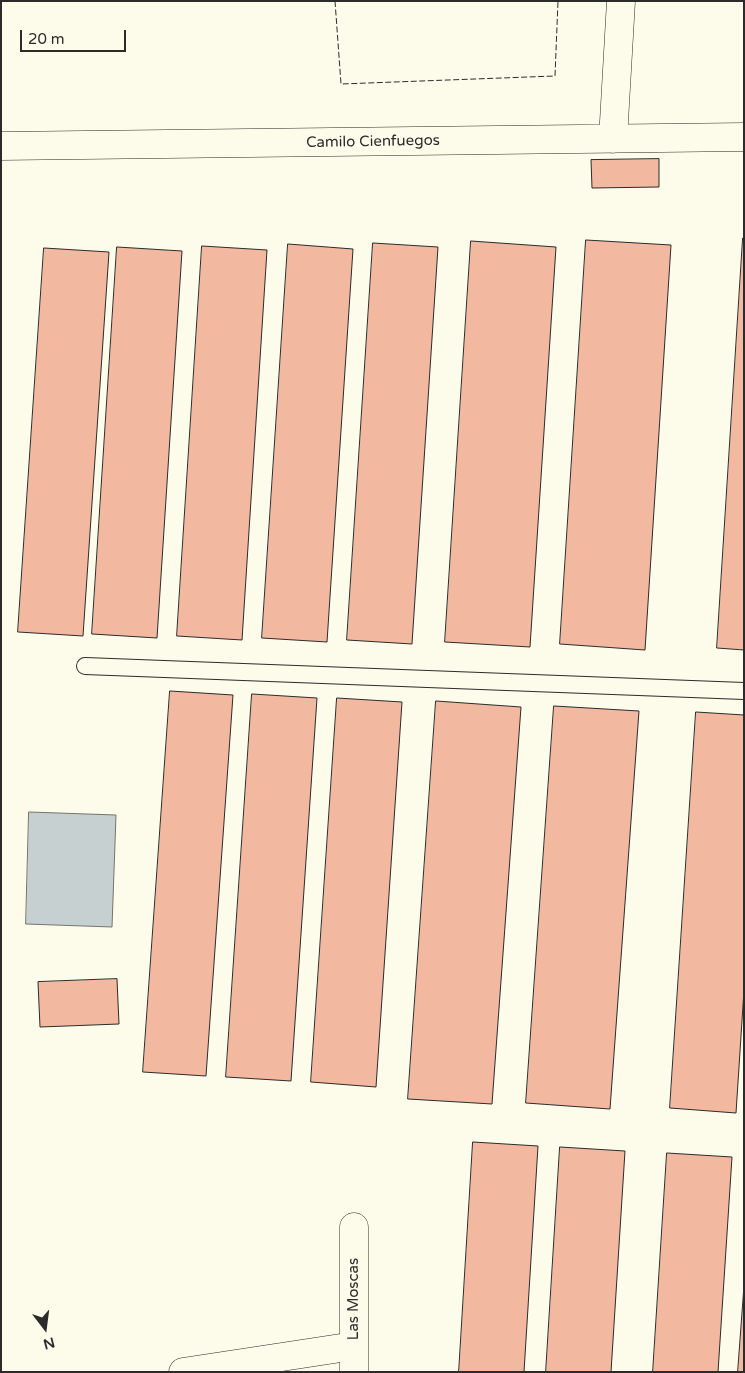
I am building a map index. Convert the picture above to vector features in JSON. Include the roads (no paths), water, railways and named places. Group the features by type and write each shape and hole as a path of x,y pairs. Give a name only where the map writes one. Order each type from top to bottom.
{"main road":[{"path":"612,139 621,1"},
{"name":"Camilo Cienfuegos","path":"1,146 744,137"},
{"name":"Las Moscas","path":"354,1227 354,1359"},
{"path":"183,1372 354,1359"}],"lane":[{"path":"85,666 744,691"}]}
